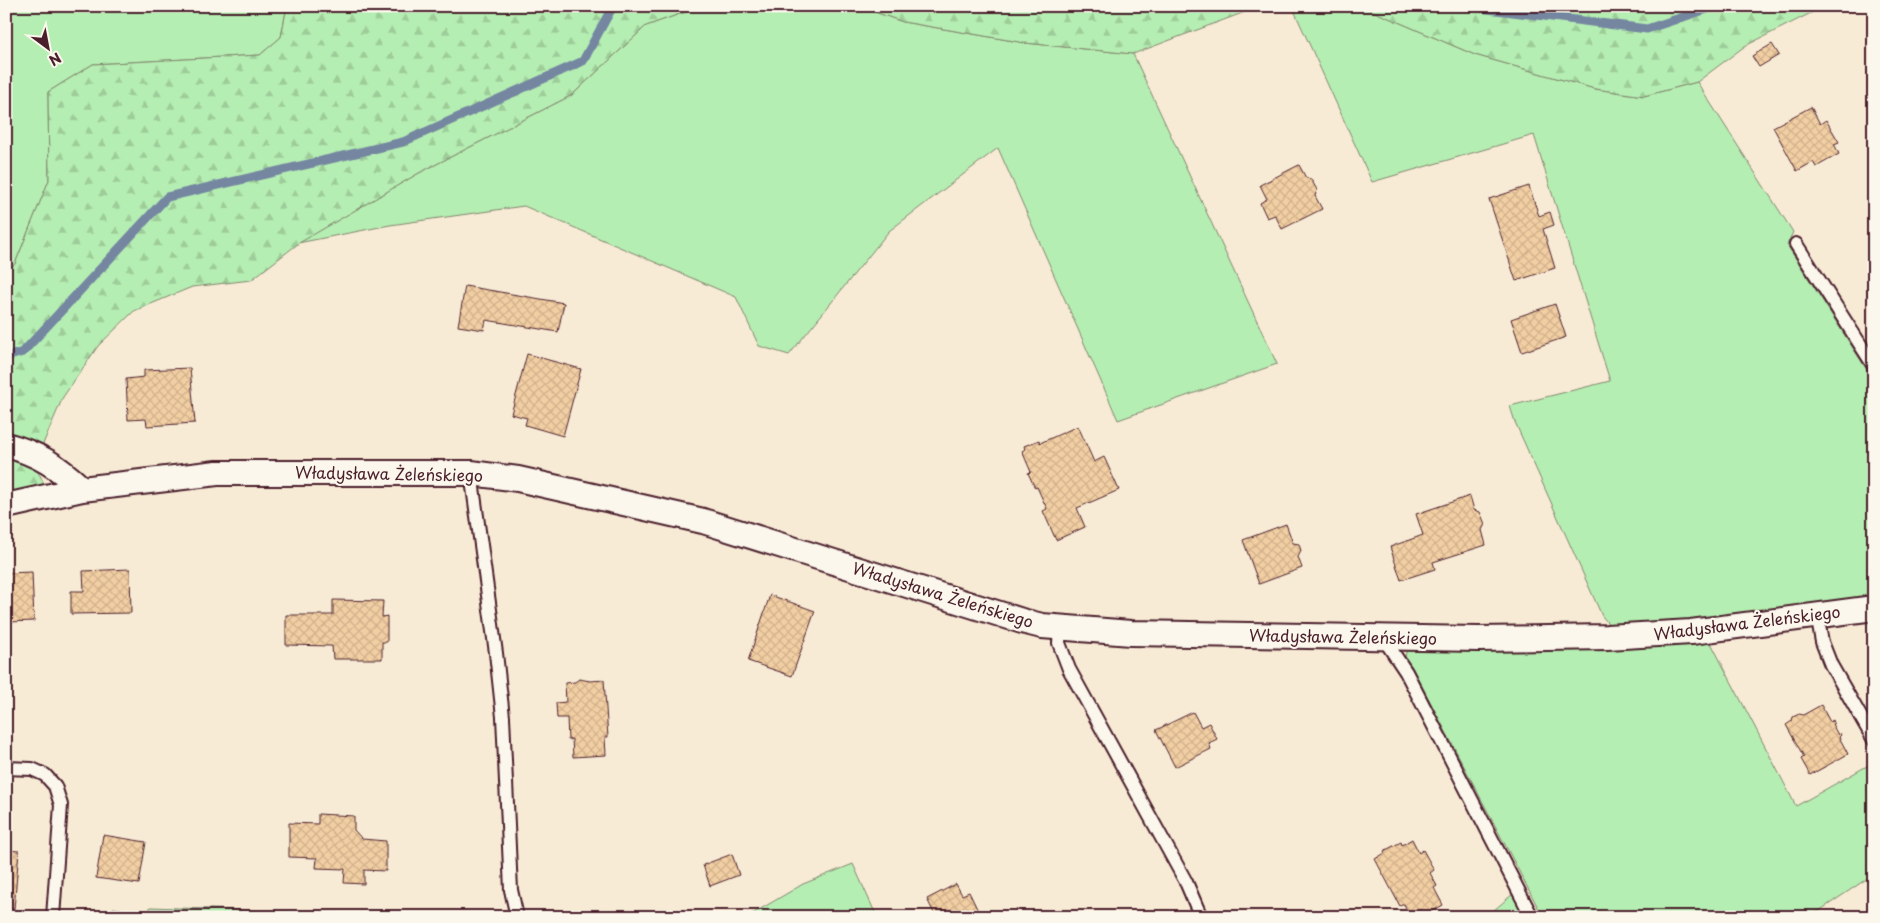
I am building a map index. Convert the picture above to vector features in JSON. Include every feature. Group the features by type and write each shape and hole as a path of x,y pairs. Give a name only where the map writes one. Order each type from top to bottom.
{"street":[{"path":"6,445 29,451 50,462 82,489"},
{"name":"Władysława Żeleńskiego","path":"6,506 82,489 216,474 471,473 518,480 703,521 1042,626 1131,633 1478,639 1607,637 1691,632 1874,608"}],"lane":[{"path":"1796,244 1874,366"},
{"path":"471,473 503,717 511,890 516,917"},
{"path":"1818,615 1822,642 1831,665 1874,740"},
{"path":"1060,627 1059,644 1068,669 1186,882 1201,917"},
{"path":"1382,636 1406,672 1532,917"},
{"path":"6,768 32,769 45,775 55,786 61,805 53,917"}],"green space":[{"path":"6,6 287,6 281,37 260,55 93,64 48,92 49,180 15,264 6,272"},
{"path":"287,6 702,6 646,26 572,95 419,173 299,243 251,280 192,287 134,311 98,346 63,397 43,444 6,432 6,272 15,264 49,180 48,92 93,64 260,55 281,37"},
{"path":"702,6 858,6 903,22 1025,43 1133,54 1277,364 1118,420 998,148 889,231 789,355 759,346 736,297 524,206 390,225 298,243 419,173 572,95 646,26"},
{"path":"858,6 1261,6 1133,54 1025,43 903,22"},
{"path":"1292,6 1361,6 1475,55 1595,89 1644,96 1697,82 1793,232 1787,245 1874,381 1874,600 1689,625 1611,627 1602,616 1515,422 1510,406 1610,381 1534,135 1372,182"},
{"path":"1361,6 1825,6 1745,46 1697,82 1644,96 1595,89 1475,55"},
{"path":"6,455 19,458 30,464 35,468 44,485 37,491 6,496"},
{"path":"1710,641 1796,806 1874,762 1874,874 1810,917 1543,917 1405,657 1407,648"},
{"path":"853,864 877,917 747,917 803,884"},
{"path":"1514,893 1528,917 1486,917"},
{"path":"150,907 446,917 149,917"}],"building":[{"path":"1772,44 1779,55 1759,67 1752,56"},
{"path":"1811,107 1820,124 1826,120 1839,142 1834,144 1839,154 1816,167 1813,162 1797,171 1773,127"},
{"path":"1299,165 1306,178 1311,179 1317,190 1315,196 1322,209 1282,229 1275,215 1267,218 1260,203 1267,199 1260,185"},
{"path":"1529,186 1539,216 1550,212 1554,225 1543,229 1555,268 1516,281 1489,199"},
{"path":"465,286 564,303 558,332 486,320 484,330 458,326"},
{"path":"1555,304 1566,337 1522,352 1511,319"},
{"path":"527,354 581,369 563,436 525,425 527,418 511,414"},
{"path":"190,368 195,423 147,426 146,419 128,420 126,379 144,377 144,370"},
{"path":"1078,426 1094,462 1104,457 1119,490 1077,508 1085,527 1056,540 1043,511 1047,509 1028,473 1031,472 1022,451 1025,449 1024,446 1039,440 1040,443"},
{"path":"1470,496 1474,510 1480,512 1485,524 1482,530 1486,545 1433,562 1435,569 1401,580 1390,547 1423,535 1416,514"},
{"path":"1286,524 1293,543 1299,544 1301,551 1298,557 1302,568 1259,584 1243,540"},
{"path":"130,569 131,613 71,614 71,591 84,591 83,571"},
{"path":"32,572 34,621 8,622 6,573"},
{"path":"770,595 815,611 792,676 748,661"},
{"path":"333,600 383,601 382,617 387,616 387,642 382,642 382,659 333,659 332,646 286,645 286,615 333,615"},
{"path":"579,679 590,681 604,680 608,737 605,737 606,755 573,757 572,739 568,740 567,718 557,718 556,703 566,702 565,683 575,682"},
{"path":"1821,705 1830,722 1833,720 1834,723 1832,724 1838,735 1840,733 1839,737 1848,754 1810,775 1801,759 1804,757 1786,725 1792,721 1793,717 1799,714 1803,715"},
{"path":"1193,712 1201,727 1209,723 1217,739 1209,743 1211,749 1175,767 1156,730"},
{"path":"318,814 354,816 354,830 362,839 386,841 386,871 364,870 364,884 344,883 345,869 316,868 317,858 289,857 289,823 318,824"},
{"path":"103,835 146,842 139,884 96,878"},
{"path":"1412,839 1419,853 1423,850 1434,870 1430,873 1437,886 1434,888 1443,905 1422,917 1410,917 1404,904 1400,906 1375,859 1385,853 1384,851 1401,842 1402,845"},
{"path":"6,850 19,851 14,909 6,908"},
{"path":"732,854 739,875 710,886 703,865"},
{"path":"956,884 962,895 969,892 981,917 936,917 927,899"},
{"path":"1874,905 1874,917 1858,917"},
{"path":"113,908 134,911 133,917 112,917"}],"waterway":[{"path":"6,357 23,352 167,197 403,142 583,61 613,6"},
{"path":"1464,6 1647,29 1716,6"}]}
